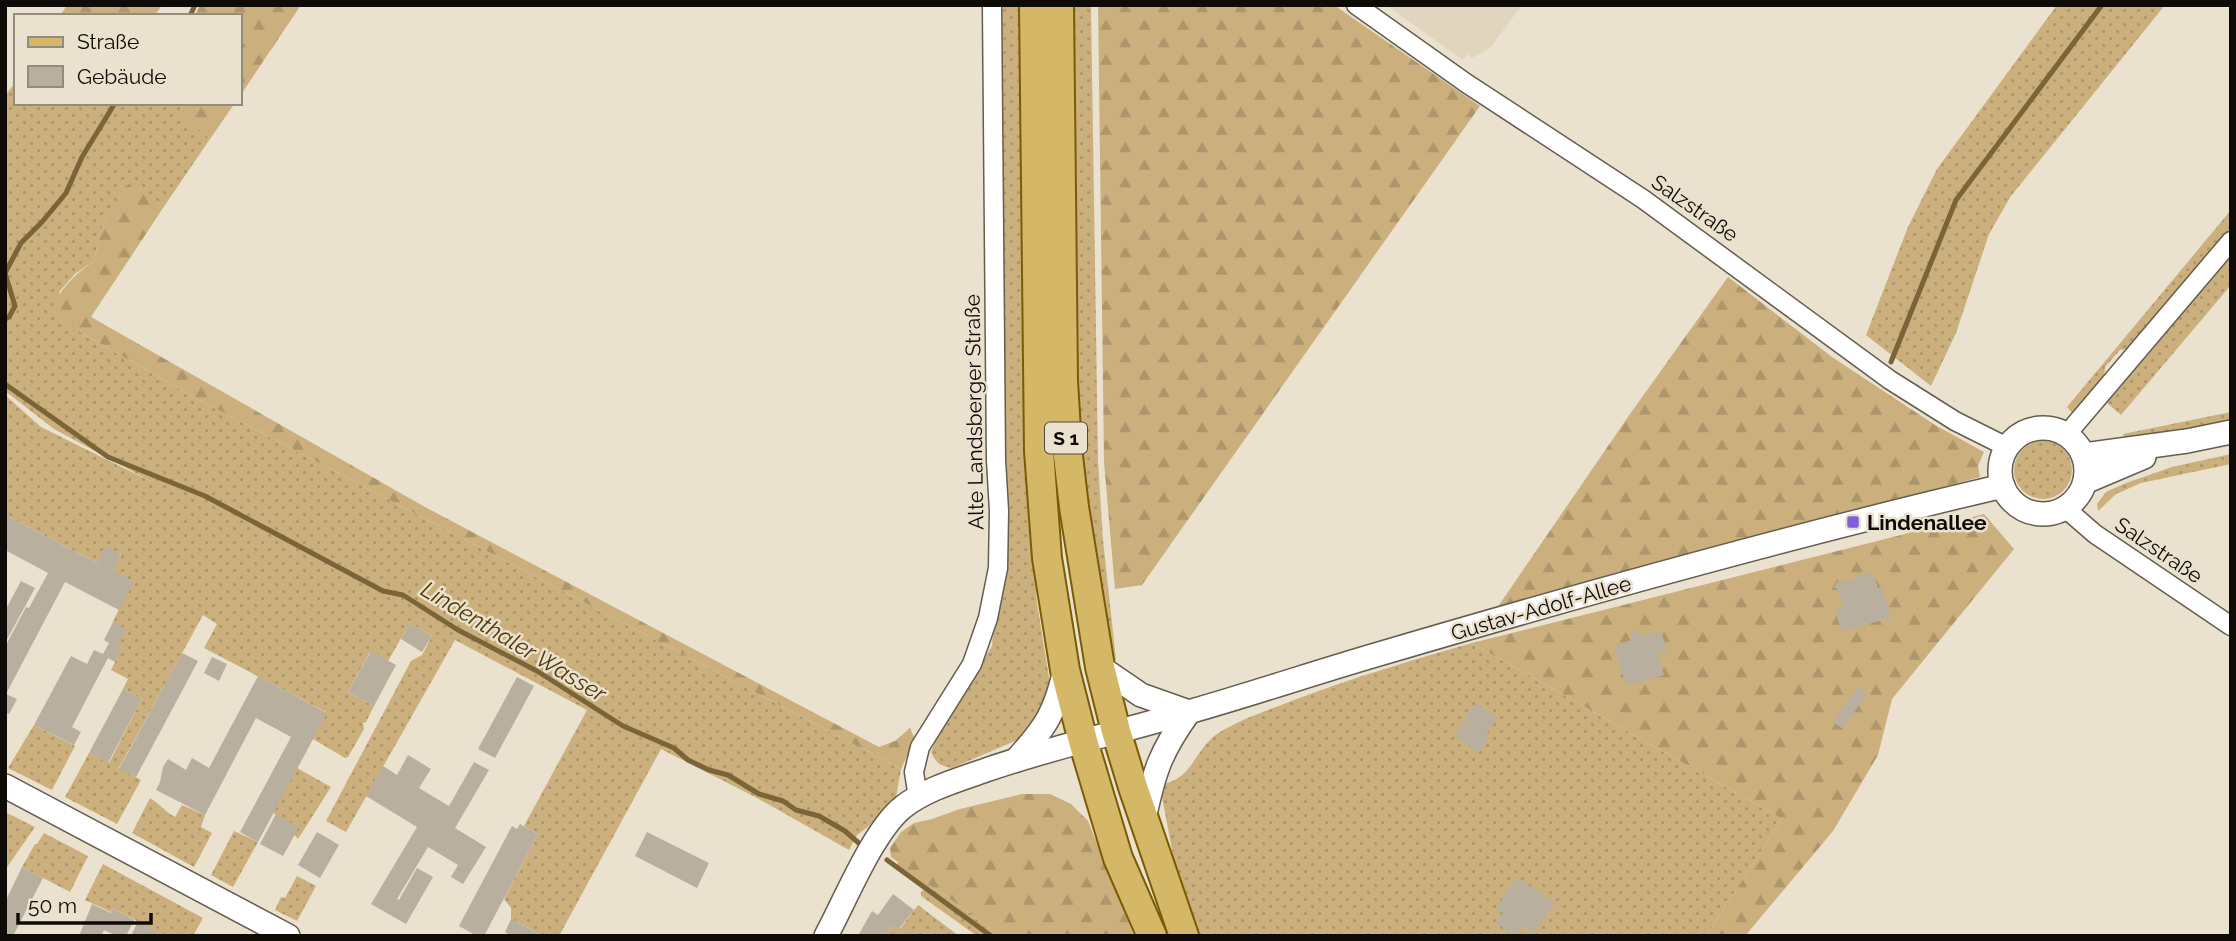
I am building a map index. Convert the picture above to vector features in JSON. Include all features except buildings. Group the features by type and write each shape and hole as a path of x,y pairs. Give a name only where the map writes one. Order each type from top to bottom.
{"main road":[{"name":"S 1","path":"1034,5 1039,451 1047,558 1065,670 1083,741 1118,858 1152,936"},
{"name":"S 1","path":"1059,5 1063,381 1074,508 1100,667 1116,731 1184,936"}],"street":[{"name":"Alte Landsberger Straße","path":"918,798 914,772 920,747 972,664 988,618 998,568 992,5"},
{"name":"Salzstraße","path":"1356,5 1466,83 1653,206 1890,380 1955,421 2007,447"},
{"path":"2067,434 2231,241"},
{"path":"2041,427 2067,434 2077,443 2087,468 2080,494 2065,508 2046,514 2032,513 2020,507 2010,498 2000,473 2001,459 2007,447 2016,437 2041,427"},
{"path":"2084,455 2231,432"},
{"path":"2085,482 2116,467 2187,441"},
{"name":"Gustav-Adolf-Allee","path":"827,936 870,851 892,817 918,798 955,781 1016,760 1617,586 1853,522 2003,486"},
{"name":"Salzstraße","path":"2065,508 2095,534 2231,626"},
{"path":"1100,667 1141,695 1189,712 1158,762 1144,820"},
{"path":"1016,760 1047,723 1059,696 1065,670"},
{"path":"5,786 288,936"}],"shaded area":[{"path":"1386,5 1522,5 1490,48 1472,58 1467,54 1463,60"}],"green space":[{"path":"67,5 162,5 155,14 61,14"},
{"path":"200,5 301,5 242,93 242,14 196,14"},
{"path":"1002,5 1025,5 1031,533 1050,702 1027,736 952,768 939,763 931,752 940,731 992,646 1003,455"},
{"path":"1069,5 1091,5 1098,461 1103,540 1116,660 1113,660 1108,650 1077,440"},
{"path":"1098,5 1334,5 1480,106 1142,585 1115,589 1104,462"},
{"path":"2057,5 2165,5 2011,196 1989,234 1956,333 1931,386 1866,335 1908,227 1937,169"},
{"path":"14,84 14,105 183,105 180,113 210,139 165,205 126,186 101,229 94,261 75,274 59,292 77,329 188,394 901,769 896,797 857,835 849,850 757,798 661,749 559,936 543,936 511,919 511,908 504,899 538,834 524,826 587,710 455,640 346,832 326,821 411,661 422,655 432,636 410,623 388,661 370,652 348,692 374,706 363,723 364,729 345,758 313,739 326,712 204,648 217,624 203,615 119,768 141,780 117,824 65,797 89,753 109,763 142,699 123,689 128,679 111,670 121,650 116,647 113,622 120,607 113,571 121,555 107,547 97,563 5,515 5,395 41,427 154,483 54,429 5,391 5,96"},
{"path":"183,105 234,105 210,139 180,113"},
{"path":"126,185 165,205 91,317 425,507 879,747 895,741 910,728 915,739 901,769 188,394 85,335 51,310 69,282 94,261 101,229"},
{"path":"2231,210 2231,228 2130,349 2120,350 2105,367 2104,378 2073,414 2067,407"},
{"path":"2231,253 2231,285 2121,415 2106,402"},
{"path":"1728,277 1832,357 1935,425 1984,452 1978,466 1980,477 1497,608 1630,414"},
{"path":"2231,412 2231,420 2125,442 2123,434"},
{"path":"2043,441 2054,443 2067,454 2072,470 2070,481 2059,494 2043,499 2032,497 2019,486 2014,470 2016,459 2027,446"},
{"path":"2231,454 2231,464 2141,483 2116,494 2098,511 2097,504 2106,492 2126,483 2172,467"},
{"path":"1984,514 2014,549 1892,699 1878,755 1833,831 1745,936 1706,936 1782,819 1472,643"},
{"path":"1472,643 1782,819 1706,936 1194,936 1180,892 1162,797 1163,784 1181,775 1212,738 1238,722 1338,684"},
{"path":"34,725 75,746 52,790 8,768"},
{"path":"297,768 331,787 298,839 273,812"},
{"path":"1022,794 1050,794 1071,804 1088,821 1134,936 1001,936 939,891 929,885 926,887 897,865 898,862 891,857 890,848 901,832 914,823"},
{"path":"150,798 175,817 182,805 205,815 201,827 212,833 194,867 132,833"},
{"path":"5,812 35,827 5,870"},
{"path":"234,831 258,842 233,887 211,875"},
{"path":"44,833 88,856 70,892 22,867"},
{"path":"103,864 203,918 193,936 164,936 113,908 111,912 85,900"},
{"path":"297,876 316,886 297,921 275,910"},
{"path":"929,885 1001,936 977,936 921,896 921,892"},
{"path":"918,905 959,936 885,936 893,925 900,929"}],"waterway":[{"path":"191,14 195,5"},
{"path":"1891,362 1956,200 2102,5"},
{"path":"5,319 15,306 5,273 21,243 66,193 82,157 114,105"},
{"name":"Lindenthaler Wasser","path":"5,384 108,457 205,496 383,591 403,595 458,630 537,671 623,726 674,748 688,760 728,775 759,794 783,801 796,810 819,816 845,831 861,845"},
{"name":"Lindenthaler Wasser","path":"887,860 991,936"}],"place":[{"name":"Lindenallee","path":"1853,522"}]}
